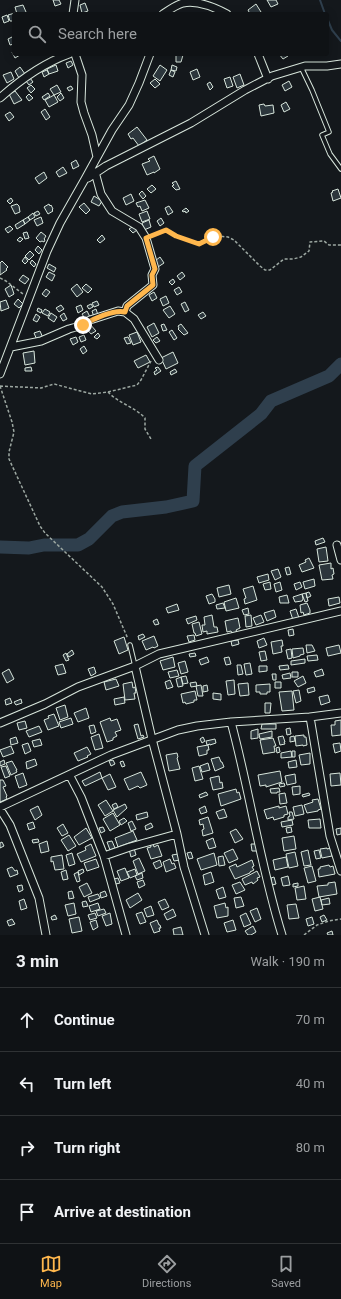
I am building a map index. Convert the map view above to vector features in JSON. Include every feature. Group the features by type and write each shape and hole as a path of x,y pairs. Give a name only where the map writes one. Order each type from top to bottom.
{"street":[{"path":"73,12 75,0"},
{"path":"167,12 174,0"},
{"path":"168,12 183,3 190,2 210,6 223,12"},
{"path":"0,98 32,73 64,56"},
{"path":"76,56 82,75 81,91 84,113 97,157"},
{"path":"0,374 47,251 60,223 112,130 129,105 149,56"},
{"path":"259,56 268,79"},
{"path":"85,179 95,172 191,123 245,90 279,74 301,67 341,64"},
{"path":"95,172 101,194 108,207 139,227 146,238 155,269 152,275 153,285 127,306 125,312"},
{"path":"11,347 41,341 69,329 83,325 90,320 118,312 125,312 138,324 160,360"},
{"path":"337,545 341,560"},
{"path":"0,723 78,688 135,666 159,654 341,611"},
{"path":"135,666 184,867 205,935"},
{"path":"46,935 39,898 10,825 0,808 112,755 178,730 231,722 310,717 341,713"},
{"path":"310,717 330,836 341,871"},
{"path":"231,722 242,763 266,882 282,935"},
{"path":"70,776 104,856 126,935"},
{"path":"104,856 177,834"}],"lane":[{"path":"301,67 329,132 322,134 330,154 341,169"},
{"path":"130,645 135,666"}],"path":[{"path":"146,238 166,230 176,236 199,244 213,237 228,237 234,240 265,270 270,270 284,260 301,257 309,251 310,242 324,241 329,245 341,246"},
{"path":"0,278 17,289 29,300"},
{"path":"130,645 113,604 102,587 45,534 40,526 9,460 8,452 14,432 0,386 41,388 54,384 92,394 137,385 151,363 152,348"},
{"path":"108,392 112,397 132,410 139,411 145,418 145,429 151,439"},
{"path":"304,935 316,925 329,921 341,920"}],"building":[{"path":"53,0 59,0 61,4 55,6"},
{"path":"267,0 276,0 278,4 271,7"},
{"path":"85,3 88,11 82,12 80,5"},
{"path":"256,4 261,12 249,12 248,10"},
{"path":"23,5 26,12 16,12 15,7"},
{"path":"12,14 12,21 10,21 8,15"},
{"path":"7,15 9,21 4,23 2,17"},
{"path":"12,37 12,44 10,45 8,39"},
{"path":"176,56 183,56 181,62 176,62"},
{"path":"281,56 288,56 283,59"},
{"path":"71,61 73,65 68,68 66,63"},
{"path":"56,65 58,71 49,74 47,69"},
{"path":"160,65 167,70 160,81 153,76"},
{"path":"172,65 177,67 176,71 171,70"},
{"path":"20,67 25,74 19,78 15,71"},
{"path":"197,69 200,77 193,80 190,72"},
{"path":"47,70 49,74 44,77 42,72"},
{"path":"171,70 175,72 173,77 169,75"},
{"path":"11,72 14,79 7,83 3,75"},
{"path":"240,74 244,85 237,88 233,77"},
{"path":"230,77 233,86 227,88 224,79"},
{"path":"30,78 33,82 29,85 26,81"},
{"path":"155,79 160,84 155,88 150,83"},
{"path":"289,81 292,87 285,91 282,85"},
{"path":"210,82 213,87 210,90 207,84"},
{"path":"31,85 35,89 31,93 27,88"},
{"path":"57,85 61,92 54,95 50,89"},
{"path":"71,86 73,89 69,91 67,88"},
{"path":"15,91 22,100 14,104 9,94"},
{"path":"48,93 50,96 44,100 42,97"},
{"path":"61,93 64,98 60,101 57,97"},
{"path":"29,94 33,98 29,101 26,97"},
{"path":"54,95 58,102 49,107 45,100"},
{"path":"286,102 290,109 284,112 281,105"},
{"path":"264,104 265,106 273,105 274,113 261,116 259,105"},
{"path":"45,109 50,117 46,120 41,112"},
{"path":"10,112 14,117 9,121 5,115"},
{"path":"137,127 147,140 139,146 128,134"},
{"path":"154,156 160,169 147,175 142,164 150,161 148,159"},
{"path":"76,160 79,166 73,169 71,163"},
{"path":"63,167 67,173 59,177 56,172"},
{"path":"44,172 47,178 39,184 35,178"},
{"path":"176,181 180,189 176,190 172,186 174,185 172,183"},
{"path":"152,185 156,189 151,193 147,189"},
{"path":"338,189 341,198 333,201 331,193 333,192 332,191"},
{"path":"142,191 146,196 143,199 139,194"},
{"path":"131,194 134,201 126,205 123,198"},
{"path":"94,196 102,201 99,206 91,202"},
{"path":"11,198 13,201 10,204 7,201"},
{"path":"145,200 149,208 142,211 140,206 138,207 136,203"},
{"path":"84,203 90,210 86,214 79,207"},
{"path":"17,204 20,212 15,214 11,206"},
{"path":"49,204 50,206 51,205 53,211 48,214 44,207"},
{"path":"169,206 173,212 168,215 165,208"},
{"path":"186,208 189,211 186,213 185,211 182,211"},
{"path":"38,211 40,214 36,216 34,213"},
{"path":"147,211 150,219 142,222 139,214"},
{"path":"33,213 35,217 30,220 28,217"},
{"path":"28,217 30,220 25,224 23,220"},
{"path":"41,217 43,223 37,226 34,220"},
{"path":"161,218 164,223 160,226 157,221"},
{"path":"23,220 25,224 17,229 15,225"},
{"path":"149,220 151,227 144,230 142,223"},
{"path":"10,226 13,229 8,233 5,229"},
{"path":"134,226 137,230 133,233 129,229"},
{"path":"27,232 29,238 25,239 23,233"},
{"path":"41,232 46,236 44,242 40,242 36,238"},
{"path":"102,235 105,239 100,243 97,240"},
{"path":"20,237 23,239 20,242 17,240"},
{"path":"38,246 42,250 39,254 35,250"},
{"path":"30,251 34,255 29,260 25,256"},
{"path":"25,257 28,261 25,264 22,261"},
{"path":"160,257 164,263 158,267 155,261"},
{"path":"32,260 36,264 34,267 30,263"},
{"path":"2,261 8,267 6,269 7,270 0,275 0,263"},
{"path":"49,264 56,268 54,272 47,268"},
{"path":"49,272 55,275 52,281 46,277"},
{"path":"182,272 185,276 180,280 177,276"},
{"path":"23,275 29,279 25,284 19,280"},
{"path":"173,279 175,282 172,285 169,282"},
{"path":"77,284 83,292 77,297 71,289"},
{"path":"86,284 92,289 88,293 82,288"},
{"path":"11,285 14,294 9,297 5,289"},
{"path":"179,287 182,292 177,295 174,290"},
{"path":"46,289 50,292 46,297 42,294"},
{"path":"154,292 157,298 152,301 149,295"},
{"path":"166,296 169,303 163,306 160,299"},
{"path":"18,299 24,305 19,308 14,304"},
{"path":"6,300 9,308 1,311 0,302"},
{"path":"97,301 99,305 94,307 92,303"},
{"path":"185,302 189,310 185,312 181,304"},
{"path":"91,304 93,307 89,309 87,306"},
{"path":"61,305 64,309 59,312 56,308"},
{"path":"81,305 83,310 78,313 76,307"},
{"path":"170,306 175,314 169,318 163,310"},
{"path":"38,308 42,310 41,313 37,311"},
{"path":"45,309 50,312 48,316 42,313"},
{"path":"96,309 98,315 94,317 92,311"},
{"path":"87,311 90,317 85,319 82,314"},
{"path":"203,312 206,316 201,319 198,315"},
{"path":"51,313 57,317 54,322 48,318"},
{"path":"64,313 67,319 63,321 60,316"},
{"path":"36,314 40,317 37,322 33,320"},
{"path":"89,323 96,331 91,334 85,327"},
{"path":"154,323 159,333 152,337 147,327"},
{"path":"164,324 167,330 163,331 161,325"},
{"path":"181,324 188,333 184,335 178,329 178,326"},
{"path":"172,330 177,338 174,340 169,332"},
{"path":"40,331 43,338 37,340 34,333"},
{"path":"137,332 141,342 133,345 129,335"},
{"path":"98,333 100,336 97,339 94,337"},
{"path":"84,335 86,340 81,342 79,337"},
{"path":"76,337 78,342 73,345 70,339"},
{"path":"128,337 131,343 127,344 124,338"},
{"path":"157,337 160,341 156,343 153,340"},
{"path":"84,346 87,351 83,354 80,349"},
{"path":"34,351 35,363 25,365 23,353"},
{"path":"173,352 178,363 166,369 161,358"},
{"path":"146,355 150,362 138,368 134,361"},
{"path":"31,367 32,371 25,371 25,368"},
{"path":"158,367 161,371 155,375 154,372 157,370 155,368"},
{"path":"175,369 177,372 171,375 170,372"},
{"path":"323,538 325,542 316,545 315,541"},
{"path":"326,547 328,561 319,562 317,549"},
{"path":"309,558 314,568 302,572 299,565 306,562 305,560"},
{"path":"331,563 331,569 333,568 334,574 332,575 333,579 322,580 319,565"},
{"path":"289,567 291,574 287,575 285,568"},
{"path":"278,569 281,577 275,580 271,571"},
{"path":"268,574 269,580 259,583 257,577"},
{"path":"314,579 315,586 305,589 303,582"},
{"path":"270,582 271,589 265,590 263,584"},
{"path":"280,582 282,590 276,592 274,584"},
{"path":"300,582 302,587 296,590 294,584"},
{"path":"229,585 231,594 219,597 217,588"},
{"path":"253,586 257,600 245,604 244,599 246,598 243,589"},
{"path":"309,592 311,596 307,598 306,593"},
{"path":"306,593 308,601 305,602 302,594"},
{"path":"212,594 215,602 209,604 206,596"},
{"path":"302,594 302,601 295,602 293,597"},
{"path":"287,595 289,603 280,603 279,597"},
{"path":"339,597 340,603 329,606 328,599"},
{"path":"236,598 239,608 226,611 224,602"},
{"path":"223,603 225,608 217,609 216,605"},
{"path":"307,603 310,613 304,615 303,612 301,613 300,605"},
{"path":"177,604 179,610 168,613 166,608"},
{"path":"248,608 249,614 244,615 242,610"},
{"path":"296,609 299,618 293,620 290,611"},
{"path":"274,610 276,617 267,621 264,613"},
{"path":"212,615 214,627 217,627 218,632 207,634 207,631 203,632 202,625 205,625 204,617"},
{"path":"251,615 252,626 246,627 245,616"},
{"path":"261,615 264,622 256,625 253,618"},
{"path":"196,616 197,620 188,624 186,619"},
{"path":"238,618 240,628 236,630 237,632 227,632 225,621"},
{"path":"157,619 159,624 155,625 153,621"},
{"path":"199,622 202,634 196,636 192,624"},
{"path":"293,629 294,635 289,636 288,630"},
{"path":"143,634 145,637 139,640 138,636"},
{"path":"194,635 195,640 189,642 187,636"},
{"path":"154,636 158,646 146,650 142,641"},
{"path":"124,637 128,650 119,654 114,641"},
{"path":"264,638 267,645 259,648 257,641"},
{"path":"238,640 239,644 232,646 231,641"},
{"path":"282,640 282,652 273,654 271,642"},
{"path":"306,645 312,645 315,651 307,653"},
{"path":"339,645 341,653 328,656 326,648"},
{"path":"303,648 304,654 293,658 292,649"},
{"path":"291,649 292,658 288,659 286,650"},
{"path":"72,650 74,654 69,657 67,654"},
{"path":"265,651 267,660 261,661 259,652"},
{"path":"66,653 69,660 66,661 63,655"},
{"path":"195,653 196,656 190,657 189,654"},
{"path":"317,655 318,660 308,661 307,656"},
{"path":"173,657 175,667 163,670 160,661"},
{"path":"207,657 209,662 201,665 199,660"},
{"path":"229,657 231,664 226,665 224,658"},
{"path":"305,659 305,663 291,665 291,661"},
{"path":"185,661 188,672 181,674 178,663"},
{"path":"250,663 252,674 246,675 244,664"},
{"path":"63,664 66,673 58,675 55,666"},
{"path":"237,665 241,665 243,674 238,675"},
{"path":"288,665 289,669 280,670 279,666"},
{"path":"259,666 267,666 267,671 259,672"},
{"path":"94,667 96,673 91,676 88,669"},
{"path":"9,669 14,679 7,683 2,673"},
{"path":"322,669 324,675 316,677 314,672"},
{"path":"177,670 179,676 170,678 168,672"},
{"path":"292,672 298,672 298,677 292,677"},
{"path":"290,673 291,678 283,679 282,675"},
{"path":"272,674 276,674 276,680 273,680"},
{"path":"186,676 188,683 183,684 181,677"},
{"path":"303,676 306,683 298,687 294,681"},
{"path":"181,677 183,686 178,687 176,679"},
{"path":"116,679 119,686 106,690 104,682"},
{"path":"170,680 173,687 167,689 165,682"},
{"path":"234,680 235,694 228,695 226,681"},
{"path":"132,682 133,688 135,687 135,699 125,700 123,684"},
{"path":"196,682 197,686 191,687 190,683"},
{"path":"275,682 281,682 281,688 275,688"},
{"path":"248,683 249,695 240,696 238,684"},
{"path":"270,684 270,692 267,692 267,694 260,694 260,692 256,692 256,685"},
{"path":"201,685 203,696 198,696 196,686"},
{"path":"207,685 208,691 203,692 203,686"},
{"path":"314,687 315,691 308,693 307,689"},
{"path":"299,690 301,701 296,703 293,691"},
{"path":"195,691 197,700 186,704 185,702 183,703 181,694"},
{"path":"292,691 294,710 282,711 279,692"},
{"path":"213,693 221,694 221,700 213,699"},
{"path":"328,695 330,702 321,705 319,697"},
{"path":"124,697 125,703 115,705 114,699"},
{"path":"10,698 12,703 6,705 5,700"},
{"path":"21,699 22,703 16,705 14,702"},
{"path":"265,703 271,703 270,713 265,713"},
{"path":"65,705 68,717 60,720 56,708"},
{"path":"86,708 89,718 78,722 74,713"},
{"path":"54,714 59,726 48,730 44,720 49,718 48,716"},
{"path":"71,718 73,724 61,728 59,722"},
{"path":"110,718 111,721 117,719 121,730 115,732 117,736 113,738 113,740 107,742 100,722"},
{"path":"341,720 341,735 332,736 331,725 335,725 335,721"},
{"path":"25,721 27,728 19,730 17,723"},
{"path":"138,724 141,736 143,735 144,737 138,739 134,725"},
{"path":"262,724 276,724 276,729 261,729"},
{"path":"94,725 96,732 91,734 89,726"},
{"path":"39,726 42,732 29,737 26,731"},
{"path":"290,728 291,734 287,735 286,729"},
{"path":"258,729 258,738 251,739 251,731"},
{"path":"272,731 272,737 260,739 259,734"},
{"path":"99,734 103,748 95,750 91,737"},
{"path":"304,735 304,737 306,737 307,745 296,746 295,736"},
{"path":"283,736 285,744 280,745 278,737"},
{"path":"294,736 295,741 290,742 290,737"},
{"path":"16,737 18,743 11,745 10,739"},
{"path":"203,737 205,741 202,743 200,739"},
{"path":"273,738 276,746 274,746 275,752 263,754 260,740"},
{"path":"40,739 42,745 34,747 32,741"},
{"path":"215,739 216,743 207,745 206,741"},
{"path":"28,743 31,751 25,754 22,745"},
{"path":"340,743 341,751 335,753 333,744"},
{"path":"208,745 209,750 207,750 207,754 199,756 197,747"},
{"path":"11,746 14,753 3,757 0,750"},
{"path":"87,747 91,754 87,756 88,757 78,761 74,753"},
{"path":"279,747 280,752 277,753 276,748"},
{"path":"291,751 292,757 281,758 281,753"},
{"path":"292,751 295,751 295,757 292,757"},
{"path":"177,753 180,769 169,771 166,755"},
{"path":"310,753 310,764 301,765 299,755"},
{"path":"219,757 224,767 215,771 211,759"},
{"path":"35,759 37,765 27,769 26,762"},
{"path":"4,760 5,764 0,766 0,762"},
{"path":"113,760 115,764 111,766 109,761"},
{"path":"296,760 297,767 289,768 288,762"},
{"path":"12,761 17,772 11,775 6,763"},
{"path":"123,761 125,766 122,767 120,762"},
{"path":"208,763 210,770 202,772 200,766"},
{"path":"6,766 10,776 5,778 1,767"},
{"path":"199,766 203,779 195,781 192,768"},
{"path":"280,771 282,782 266,787 266,785 260,786 258,775"},
{"path":"100,772 102,778 85,786 82,781"},
{"path":"141,772 147,785 140,788 138,786 129,790 124,779"},
{"path":"23,773 27,785 19,788 15,776"},
{"path":"340,773 341,785 331,786 330,774"},
{"path":"110,774 116,787 108,790 102,778"},
{"path":"295,774 296,783 287,785 285,776"},
{"path":"219,776 220,783 222,782 223,788 213,790 210,778"},
{"path":"0,780 3,780 6,786 3,787 7,799 0,802"},
{"path":"284,783 285,786 280,787 279,784"},
{"path":"300,786 300,794 293,795 292,787"},
{"path":"279,788 280,792 271,793 270,789"},
{"path":"236,789 237,793 239,792 241,799 221,806 218,794"},
{"path":"206,792 208,795 200,798 199,795"},
{"path":"285,793 287,803 280,804 279,794"},
{"path":"309,793 310,795 303,797 302,795"},
{"path":"318,799 321,809 307,813 304,805 313,802 312,800"},
{"path":"106,800 113,811 105,816 98,805"},
{"path":"116,803 118,807 114,809 112,805"},
{"path":"125,804 127,808 117,817 113,810"},
{"path":"302,805 304,814 295,816 293,807"},
{"path":"38,806 42,815 35,820 30,810"},
{"path":"205,806 207,812 201,814 199,809"},
{"path":"279,806 279,808 286,806 288,814 274,820 273,817 267,819 264,810"},
{"path":"224,809 227,817 219,819 216,812"},
{"path":"147,812 148,817 137,820 136,815"},
{"path":"289,812 292,812 294,819 288,820 288,817 290,816"},
{"path":"113,813 120,825 110,831 103,819"},
{"path":"208,817 213,833 203,836 203,824 200,825 199,820"},
{"path":"124,818 127,821 121,825 119,821"},
{"path":"320,819 321,828 309,828 308,820"},
{"path":"292,820 293,825 282,827 281,822"},
{"path":"132,821 136,829 131,831 128,823"},
{"path":"33,822 35,828 29,830 27,824"},
{"path":"151,823 153,827 146,830 145,826"},
{"path":"63,824 68,833 62,836 57,828"},
{"path":"103,827 105,831 101,833 99,828"},
{"path":"291,827 292,832 287,833 286,828"},
{"path":"86,828 92,838 79,845 74,837"},
{"path":"341,828 341,834 337,835 336,829"},
{"path":"236,829 243,839 235,843 230,832"},
{"path":"133,831 137,840 118,847 115,838"},
{"path":"69,835 76,846 68,851 61,840"},
{"path":"294,836 296,849 284,851 282,838"},
{"path":"213,838 216,847 209,849 206,841"},
{"path":"38,839 39,842 33,843 32,840"},
{"path":"47,841 49,851 41,853 39,844"},
{"path":"112,841 115,848 110,850 107,842"},
{"path":"2,842 4,846 0,848 0,843"},
{"path":"153,843 154,847 158,845 162,856 151,859 147,848 151,847 150,844"},
{"path":"91,844 96,856 81,862 77,854 86,850 85,847"},
{"path":"251,844 256,844 257,851 252,851"},
{"path":"134,848 136,855 131,857 129,849"},
{"path":"331,848 332,856 322,858 320,849"},
{"path":"233,849 238,859 229,863 224,853"},
{"path":"308,850 311,865 304,866 301,852"},
{"path":"319,850 321,858 316,859 314,851"},
{"path":"191,852 193,858 189,859 187,853"},
{"path":"295,852 298,866 289,868 286,854"},
{"path":"72,853 75,864 69,866 66,855"},
{"path":"214,853 217,865 201,870 197,859"},
{"path":"178,854 180,860 174,861 172,855"},
{"path":"62,855 64,869 55,870 53,861 51,862 51,857"},
{"path":"223,856 225,865 219,866 218,857"},
{"path":"286,857 288,867 275,870 273,860"},
{"path":"139,858 145,871 138,874 133,861"},
{"path":"96,859 99,867 87,871 84,863"},
{"path":"170,859 176,868 166,872 163,862"},
{"path":"160,860 162,866 156,869 153,863"},
{"path":"252,860 254,866 252,867 254,870 235,879 229,867 236,864 237,867"},
{"path":"329,865 330,867 333,866 335,874 319,877 318,869"},
{"path":"312,866 316,881 308,883 304,868"},
{"path":"12,867 15,871 17,870 18,874 10,877 7,869"},
{"path":"125,868 129,878 121,881 117,871"},
{"path":"83,869 84,872 79,875 78,871"},
{"path":"135,869 137,875 130,878 127,872"},
{"path":"66,870 68,879 63,880 61,872"},
{"path":"257,871 260,877 257,878 258,880 253,884 252,882 245,885 242,879"},
{"path":"78,872 80,881 77,882 74,874"},
{"path":"211,872 214,882 205,885 203,875"},
{"path":"142,873 143,878 137,880 135,876"},
{"path":"288,876 290,885 283,886 281,878"},
{"path":"274,877 276,884 272,885 271,878"},
{"path":"118,878 120,883 116,884 114,879"},
{"path":"143,880 145,885 139,888 137,882"},
{"path":"240,882 245,890 236,894 232,885"},
{"path":"335,882 337,894 319,897 317,886 328,885 328,883"},
{"path":"87,883 92,893 84,897 79,887"},
{"path":"298,883 298,886 293,887 293,884"},
{"path":"22,885 23,890 19,892 17,886"},
{"path":"304,886 306,899 297,900 295,888"},
{"path":"223,887 226,897 219,899 216,890"},
{"path":"72,891 74,898 69,899 68,892"},
{"path":"105,891 107,896 101,898 100,893"},
{"path":"138,893 142,900 130,908 126,900"},
{"path":"98,894 100,898 90,902 88,897"},
{"path":"241,897 244,906 236,908 234,898"},
{"path":"320,897 323,909 315,911 312,899"},
{"path":"329,898 330,904 322,905 321,900"},
{"path":"24,899 27,908 21,910 19,901"},
{"path":"165,899 169,907 162,910 158,902"},
{"path":"86,901 88,906 83,907 82,902"},
{"path":"74,903 76,914 68,916 65,905"},
{"path":"98,903 100,909 91,912 89,906"},
{"path":"225,903 226,908 228,907 228,916 217,918 214,906"},
{"path":"296,904 299,918 289,919 287,905"},
{"path":"151,906 154,915 147,917 144,909"},
{"path":"257,908 261,919 255,922 250,911"},
{"path":"104,909 106,913 98,916 96,911"},
{"path":"173,909 176,916 167,920 164,914"},
{"path":"142,912 146,922 140,924 136,914"},
{"path":"95,913 97,918 90,920 88,915"},
{"path":"110,913 112,924 106,926 102,916"},
{"path":"246,913 251,924 244,927 240,916"},
{"path":"55,915 57,919 52,920 51,917"},
{"path":"324,915 327,920 322,922 320,917"},
{"path":"79,917 82,931 72,933 69,919"},
{"path":"312,917 314,924 308,926 306,919"},
{"path":"12,919 15,924 9,926 7,921"},
{"path":"96,920 98,927 93,930 90,922"},
{"path":"157,920 161,928 159,928 160,931 154,933 150,923"},
{"path":"233,920 236,930 227,932 224,923"},
{"path":"253,926 256,932 248,935 245,931"},
{"path":"181,927 183,935 174,935 173,929"},
{"path":"332,931 333,935 328,935 327,933"}],"waterway":[{"path":"320,0 324,12"},
{"path":"329,23 332,30 341,41"},
{"path":"0,547 29,548 44,545 78,545 89,539 112,516 122,512 166,507 193,501 195,466 261,414 271,401 329,376 341,364"}],"route":[{"path":"83,325 90,320 122,311 125,312 127,306 153,285 152,275 155,269 146,238 166,230 176,236 199,244 213,237"}]}
